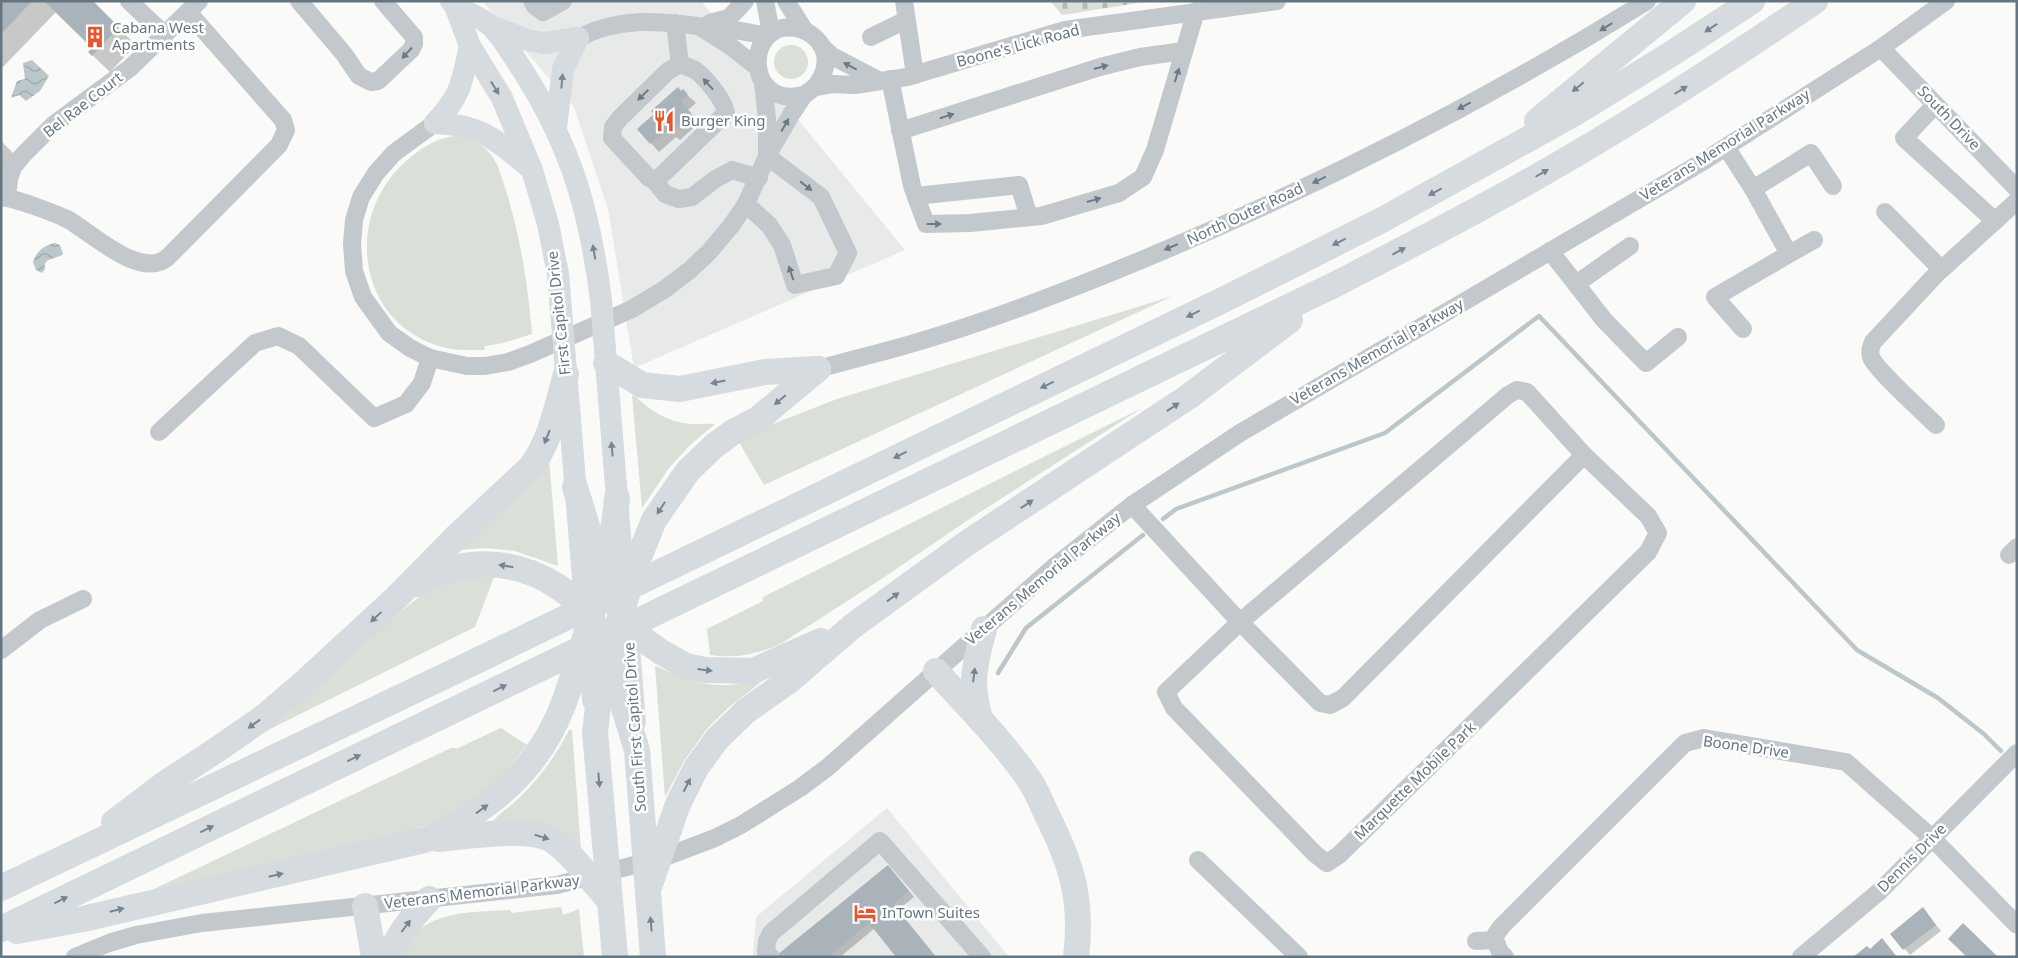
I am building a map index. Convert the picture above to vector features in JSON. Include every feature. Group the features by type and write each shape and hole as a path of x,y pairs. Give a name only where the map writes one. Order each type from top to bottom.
{"highway":[{"path":"1478,169 1683,1"},
{"path":"1,888 468,665 1226,298 1382,220 1478,169 1575,113 1752,1"},
{"path":"1,928 1340,282 1486,206 1575,154 1695,81 1815,1"},
{"path":"648,890 678,804 696,768 717,739 746,711 790,680 854,626 967,543 1188,397 1340,282"},
{"path":"605,353 642,385 680,389 765,372 818,369"},
{"path":"68,856 163,785 218,750 264,717 396,598 455,538 531,467 540,455 547,440 566,367"},
{"path":"616,957 609,900 595,732 624,612 647,536 661,507 688,471 714,446 733,432 758,420 818,369"},
{"path":"576,487 624,612 644,640 686,666 705,670 753,671 854,626"},
{"path":"424,840 472,816 491,802 516,780 536,756 549,734 566,697 603,561 614,530 617,498"},
{"path":"396,598 433,575 458,566 486,564 508,566 534,573 568,593 588,620"},
{"name":"South First Capitol Drive","path":"588,620 637,750 653,957"},
{"path":"981,721 974,698 972,680 984,629"},
{"path":"936,671 1009,753 1031,782 1066,857 1078,907 1079,932 1076,957"},
{"path":"1,934 83,919 424,840 526,832 548,838 572,857 609,900"},
{"path":"390,957 395,941 407,924 429,900"},
{"path":"366,906 374,957"}],"main road":[{"name":"First Capitol Drive","path":"456,3 491,26 512,54 556,128 584,202 595,254 617,498"},
{"name":"First Capitol Drive","path":"456,3 470,46 502,98 532,170 552,241 558,274 576,487"},
{"path":"491,26 527,40 544,43 578,38"},
{"path":"556,128 563,69 578,38"},
{"path":"435,123 449,108 458,93 470,46"},
{"path":"435,123 457,124 479,130 492,137 532,170"},
{"path":"603,561 624,612"}],"street":[{"path":"129,1 165,34"},
{"path":"299,1 344,54 353,70 364,80 371,82 378,81 411,50 414,44 414,37 383,1"},
{"path":"532,1 535,6 544,12 563,1"},
{"path":"697,26 729,18 744,1"},
{"path":"765,1 769,34 759,50 760,75 767,119 767,156"},
{"path":"786,1 805,31"},
{"path":"904,1 914,75"},
{"name":"Boone's Lick Road","path":"809,91 833,84 855,85 914,75 1065,30 1278,1"},
{"name":"North Outer Road","path":"818,369 924,340 978,322 1092,280 1231,222 1393,144 1579,43 1647,1"},
{"name":"Veterans Memorial Parkway","path":"75,957 109,943 162,930 202,923 557,886 665,857 715,838 749,821 800,788 828,766 1055,566 1132,505 1240,433 1726,147 1881,48 1946,1"},
{"path":"4,198 66,218 94,239 126,257 150,265 161,263 279,146 286,130 283,120 193,6"},
{"name":"Bel Rae Court","path":"4,198 8,179 13,168 24,154 53,125 130,68 193,6"},
{"path":"578,38 594,30 612,25 656,21 769,34 788,28 805,31 813,35 832,56 884,79 900,131 914,191 926,224 970,224 1041,216 1119,193 1143,177 1154,150 1196,11"},
{"path":"871,37 906,20"},
{"path":"675,23 680,64"},
{"path":"697,26 730,46 760,75 770,90 787,97 809,91"},
{"path":"435,123 394,153 376,173 361,197 354,220 352,244 354,271 363,297 375,316 389,333 410,348 430,358 467,366 485,366 508,362 632,309 665,289 690,270 709,252 746,204 767,156 809,91 822,78 825,68 823,48"},
{"name":"South Drive","path":"1881,48 2017,188"},
{"path":"900,131 1100,66 1140,57 1184,51"},
{"path":"653,179 657,179 665,172 726,113 726,106 721,99 696,71 680,64"},
{"path":"680,64 668,71 620,118 613,127 612,138 649,178 653,179 665,194 679,199 692,197 714,180 732,170 759,178"},
{"path":"1935,105 1904,138 1995,221"},
{"path":"1726,147 1753,189 1788,254"},
{"path":"1753,189 1811,153 1833,186"},
{"path":"746,204 769,225 782,245 795,286 836,276 848,253 821,197 767,156"},
{"path":"914,191 1019,186 1029,217"},
{"path":"1936,425 1881,371 1871,358 1870,349 1873,342 1941,269 2017,201"},
{"path":"1885,212 1941,269"},
{"path":"1743,329 1714,296 1814,240"},
{"path":"1576,284 1630,246"},
{"path":"1550,251 1604,320 1646,364 1678,337"},
{"path":"159,432 255,343 278,336 298,346 374,418 406,404 422,383 430,358"},
{"name":"Marquette Mobile Park","path":"1517,390 1527,392 1584,455 1648,516 1658,532 1648,552 1339,855 1327,863 1315,854 1174,708 1166,692 1240,622 1500,401 1517,390"},
{"path":"1132,505 1240,622 1320,703 1330,705 1343,698 1584,455"},
{"path":"1,650 40,620 84,599"},
{"name":"Boone Drive","path":"1495,940 1496,934 1502,926 1685,742 1704,738 1846,762 1932,838 2017,925"},
{"name":"Dennis Drive","path":"1800,957 1880,891 2017,753"},
{"path":"771,957 766,952 770,933 880,842 982,957"},
{"path":"1198,860 1299,957"},
{"path":"1476,941 1495,940 1500,952 1505,957"}],"shaded area":[{"path":"482,1 701,1 905,250 634,368 608,209 574,107"},
{"path":"887,808 1009,957 753,957 756,917"}],"green space":[{"path":"1050,1 1150,1 1062,15"},
{"path":"791,45 798,46 803,50 807,55 807,69 803,74 798,78 791,79 784,78 779,74 775,69 774,62 775,55 779,50 784,46"},
{"path":"454,136 468,139 482,146 489,152 495,162 502,177 512,211 526,281 532,334 503,343 485,346 484,350 445,348 411,333 391,314 376,291 368,265 367,238 373,210 386,185 405,162 422,149 434,142"},
{"path":"1173,296 764,485 739,442 765,427 837,399"},
{"path":"634,395 653,411 674,421 694,424 715,424 690,445 669,468 642,508 632,396"},
{"path":"1142,408 782,643 747,655 710,655 707,629 763,601 763,597"},
{"path":"549,459 558,566 515,551 486,548 459,550"},
{"path":"463,577 494,577 475,627 256,736 424,593"},
{"path":"655,666 701,683 723,685 760,683 729,707 706,730 684,761 665,797"},
{"path":"501,728 527,745 489,789 439,819 412,830 154,891 154,889 451,748 458,748"},
{"path":"569,730 572,730 581,850 492,822 518,799 540,775 553,758"},
{"path":"561,907 563,915 579,909 584,957 402,957 419,930 429,923 451,915 510,910 512,913"}],"water":[{"path":"32,60 49,76 40,91 26,101 19,95 11,98 17,81 25,79 23,63"},
{"path":"55,243 60,245 63,254 46,262 42,273 36,270 33,262 38,252 44,247"}],"building":[{"path":"1,1 32,1 1,34"},
{"name":"Cabana West Apartments","path":"44,1 93,1 119,27 92,56 88,52 92,48"},
{"name":"Burger King","path":"678,87 681,91 683,89 688,94 680,101 691,113 670,132 667,129 650,144 637,129 654,114 651,111"},
{"name":"InTown Suites","path":"888,865 909,891 893,904 936,957 896,957 869,923 828,957 779,957 777,955"},
{"path":"1923,907 1936,925 1903,950 1890,934"},
{"path":"1963,923 1998,957 1967,957 1948,939"},
{"path":"1882,938 1897,957 1853,957 1867,946 1870,949"}],"waterway":[{"path":"1163,519 1176,509 1385,433 1539,316 1857,650 1938,698 1984,734 2001,751"},
{"path":"998,673 1026,628 1143,535"}],"place":[{"name":"Cabana West Apartments","path":"95,37"},
{"name":"Burger King","path":"664,121"},
{"name":"InTown Suites","path":"865,913"}]}
